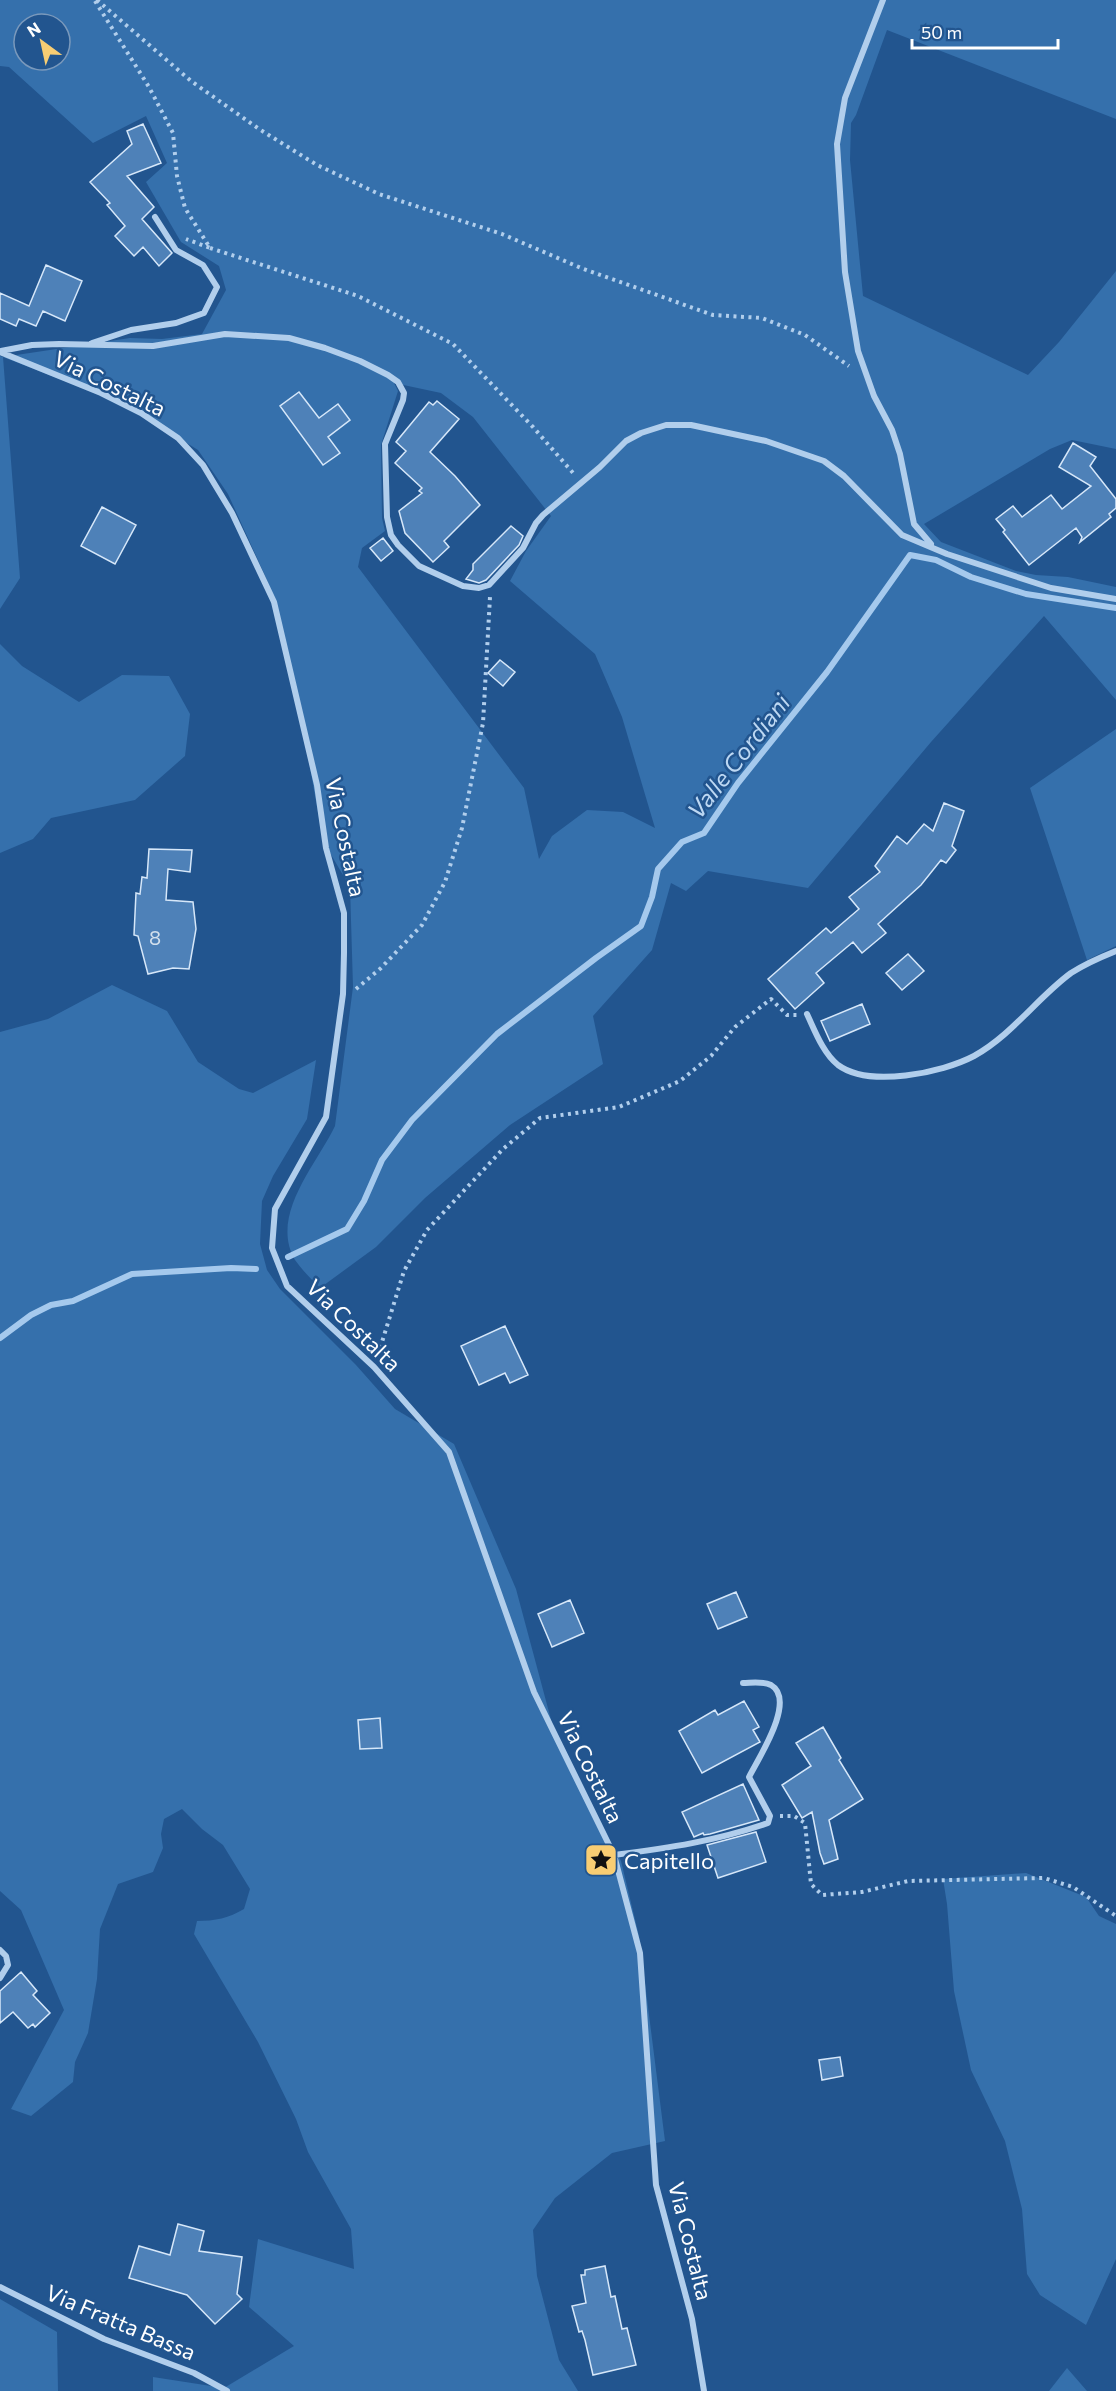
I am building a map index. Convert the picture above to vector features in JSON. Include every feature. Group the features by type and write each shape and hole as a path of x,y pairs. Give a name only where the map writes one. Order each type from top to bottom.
{"street":[{"path":"883,0 844,98 837,144 844,272 858,351 874,396 894,438 914,524 932,546"},
{"path":"86,345 130,330 176,323 204,313 217,287 202,265 176,250 155,217"},
{"path":"0,352 32,345 153,346 225,334 289,338 360,361 398,382 404,393 385,444 387,517 391,535 419,566 463,586 479,588 489,585 523,548 543,514 626,441 641,433 666,425 691,425 766,441 824,461 844,476 902,536 932,546 947,554 1051,588 1116,599"},
{"name":"Via Costalta","path":"0,352 101,393 141,413 178,438 203,465 232,513 274,602 317,785 326,848 344,914 343,994 326,1117 275,1209 272,1248 287,1286 374,1367 449,1452 534,1692 614,1855 640,1953 656,2185 692,2319 704,2391"},
{"path":"807,1014 826,1051 838,1065 853,1072 870,1076 893,1077 949,1066 975,1055 1005,1033 1071,974 1116,951"},
{"path":"614,1855 683,1847 738,1834 768,1823 771,1816 748,1777 780,1712 779,1695 771,1685 743,1683"},
{"path":"0,1950 6,1956 8,1965 0,1978"},
{"name":"Via Fratta Bassa","path":"0,2287 104,2339 194,2373 227,2391"}],"path":[{"path":"96,0 149,87 173,133 177,176 185,208 210,248"},
{"path":"96,0 191,81 259,129 317,165 379,194 502,234 581,268 713,315 762,318 805,335 846,363 853,371"},
{"path":"163,232 358,296 453,344 582,482"},
{"path":"343,994 359,987 374,975 422,925 445,882 462,828 483,723 491,608 489,585"},
{"path":"374,1367 404,1271 427,1230 503,1149 540,1118 619,1107 680,1081 711,1056 735,1027 771,999 787,1015 807,1014"},
{"path":"771,1816 794,1816 805,1823 812,1884 822,1895 862,1892 908,1881 1044,1878 1073,1887 1116,1916"}],"shaded area":[{"path":"0,0 1116,0 1116,119 887,30 851,123 850,160 863,296 1028,375 1059,342 1116,271 1116,449 1072,440 1050,449 924,524 941,542 1016,571 1068,577 1116,587 1116,700 1044,616 931,742 808,888 708,871 686,891 671,883 652,950 593,1016 603,1064 510,1125 425,1198 376,1247 320,1288 295,1260 289,1243 288,1225 298,1190 335,1126 353,987 350,887 323,841 296,688 267,580 228,494 198,450 124,404 3,357 130,338 162,339 202,334 226,290 219,266 181,242 146,182 167,163 146,116 93,143 15,72 72,72 72,12 12,12 12,70 0,66","holes":["394,383 441,393 473,417 551,516 526,551 510,581 595,654 622,717 655,828 623,812 587,810 552,836 539,859 524,788 358,567 362,548 385,531 382,518 381,445 398,391"]},
{"path":"0,356 3,357 20,578 0,609"},
{"path":"0,644 22,666 79,702 122,675 169,676 190,714 185,756 135,800 51,818 33,839 0,853"},
{"path":"1116,729 1116,946 1087,960 1030,788"},
{"path":"112,985 167,1011 198,1062 239,1089 253,1093 316,1060 307,1119 273,1176 262,1201 260,1244 267,1270 280,1289 356,1365 395,1409 454,1444 516,1589 557,1742 621,1861 639,1936 665,2141 612,2153 555,2198 533,2230 537,2276 559,2360 578,2391 153,2391 153,2377 224,2388 294,2346 249,2307 258,2239 354,2269 351,2229 308,2152 296,2119 258,2042 194,1934 197,1921 222,1918 244,1909 250,1889 223,1845 202,1829 182,1809 164,1819 161,1834 163,1848 153,1872 118,1884 100,1929 97,1979 88,2033 75,2062 73,2082 31,2116 11,2109 64,2010 21,1910 0,1891 0,1032 48,1019"},
{"path":"1026,1873 1086,1897 1099,1916 1116,1924 1116,2259 1086,2325 1040,2295 1027,2274 1022,2209 1005,2141 971,2070 954,1991 943,1879"},
{"path":"0,2299 57,2332 58,2391 0,2391"},
{"path":"1067,2368 1087,2391 1049,2391"}],"building":[{"path":"143,124 161,163 127,176 154,207 142,219 172,253 159,266 143,247 134,256 115,236 125,226 107,205 110,203 90,182 132,144 127,131"},
{"path":"46,265 82,281 65,321 43,311 36,326 19,319 16,326 0,319 0,293 29,306"},
{"path":"299,392 319,418 338,404 350,420 328,437 340,453 323,465 280,406"},
{"path":"437,401 459,419 430,452 480,505 444,541 449,547 433,562 405,533 399,511 422,493 419,491 422,488 395,463 406,451 396,442 429,402 433,405"},
{"path":"1073,443 1096,457 1090,466 1116,499 1116,508 1109,514 1111,517 1080,542 1082,537 1076,528 1029,565 1003,532 1005,530 996,519 1013,506 1022,517 1051,495 1062,509 1091,486 1059,467"},
{"path":"102,507 136,525 115,564 81,546"},
{"path":"511,526 523,536 519,545 486,580 479,583 466,579 473,570 473,564"},
{"path":"383,538 393,551 381,561 370,548"},
{"path":"500,660 515,672 503,686 488,673"},
{"path":"944,803 964,811 952,846 956,850 946,863 941,860 921,885 878,924 886,933 862,953 853,942 816,973 824,983 795,1009 768,979 826,928 831,933 859,909 849,897 880,872 875,866 897,836 907,844 924,824 933,831"},
{"path":"149,849 192,850 190,872 168,869 166,900 193,902 196,929 189,969 173,968 148,974 138,936 134,935 136,893 140,894 142,877 147,878"},
{"path":"908,954 924,971 902,990 886,973"},
{"path":"862,1004 870,1024 830,1041 821,1021"},
{"path":"505,1326 528,1375 510,1383 505,1373 479,1385 461,1346"},
{"path":"736,1592 747,1617 718,1629 707,1604"},
{"path":"570,1600 584,1633 552,1647 538,1614"},
{"path":"744,1701 759,1727 753,1730 760,1742 702,1773 679,1731 715,1710 718,1715"},
{"path":"380,1718 382,1748 360,1749 358,1720"},
{"path":"823,1727 841,1758 839,1760 863,1799 829,1820 838,1859 824,1864 812,1812 802,1818 782,1785 811,1766 796,1743"},
{"path":"743,1784 759,1820 694,1837 682,1812"},
{"path":"756,1832 766,1862 718,1878 707,1845"},
{"path":"21,1972 37,1991 33,1995 50,2013 35,2027 33,2024 28,2028 13,2012 0,2023 0,1991"},
{"path":"840,2057 843,2076 822,2080 819,2060"},
{"path":"178,2224 204,2231 199,2251 242,2257 237,2294 242,2299 215,2324 187,2295 129,2278 139,2246 170,2255"},
{"path":"605,2266 611,2297 615,2296 622,2329 627,2328 636,2365 593,2375 585,2340 582,2331 579,2332 572,2306 586,2303 581,2275 585,2275 585,2270"}],"waterway":[{"name":"Valle Cordiani","path":"288,1257 347,1229 364,1201 382,1160 412,1120 497,1034 641,926 652,897 658,869 682,842 704,833 738,783 827,672 910,555 936,560 971,577 1026,594 1116,608"},
{"name":"Valle Cordiani","path":"0,1338 31,1315 51,1305 73,1301 132,1274 231,1268 256,1269"}],"place":[{"name":"Capitello","path":"601,1860"}]}
